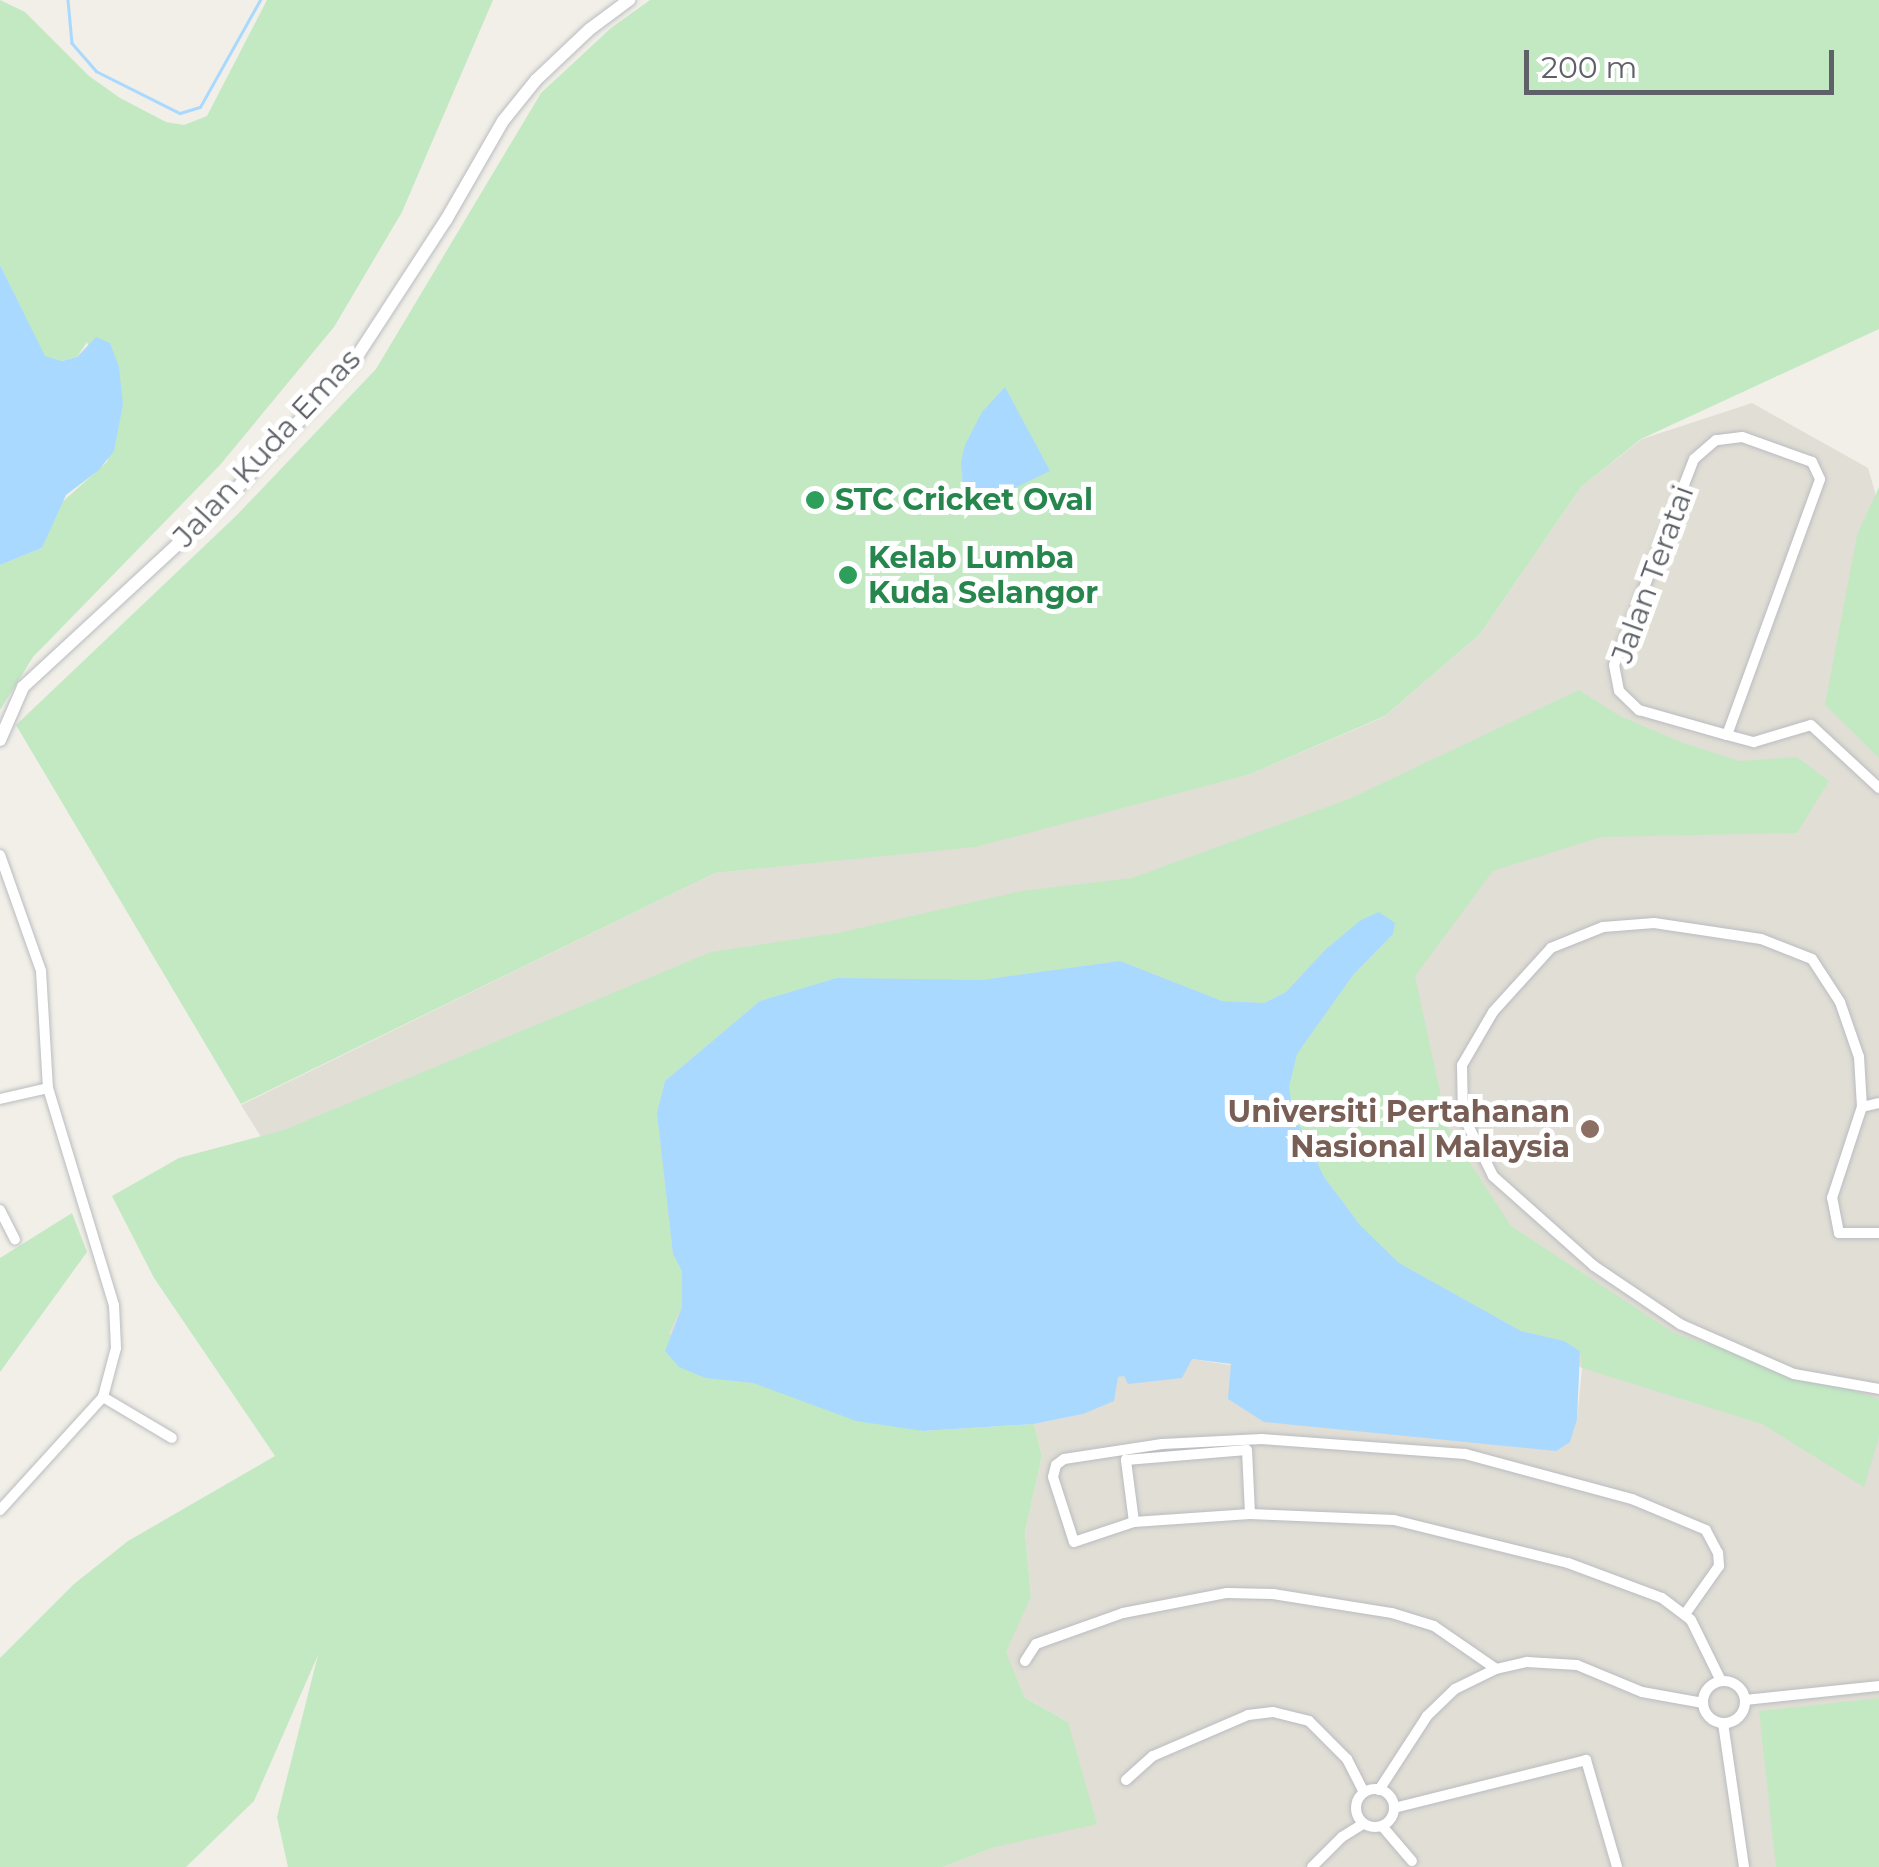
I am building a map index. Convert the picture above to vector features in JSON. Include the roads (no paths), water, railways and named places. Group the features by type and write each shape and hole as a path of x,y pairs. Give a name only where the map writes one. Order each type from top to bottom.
{"street":[{"name":"Jalan Kuda Emas","path":"0,740 22,687 226,500 352,364 446,220 504,121 536,80 590,29 629,0"},
{"name":"Jalan Teratai","path":"1727,736 1820,479 1812,462 1742,437 1716,440 1694,460 1614,664 1619,691 1638,710 1727,736 1754,742 1811,724 1879,788"},
{"path":"0,855 41,972 48,1088 114,1305 116,1348 103,1396 0,1510"},
{"path":"1879,1233 1839,1233 1832,1198 1862,1107 1859,1058 1840,1002 1812,958 1761,939 1654,922 1603,927 1552,948 1493,1012 1462,1065 1464,1114 1493,1176 1594,1266 1680,1324 1794,1374 1879,1389"},
{"path":"0,1099 48,1088"},
{"path":"1862,1107 1879,1103"},
{"path":"0,1210 15,1239"},
{"path":"103,1396 172,1438"},
{"path":"1685,1614 1719,1566 1718,1553 1706,1530 1689,1519 1632,1499 1465,1454 1262,1439 1162,1444 1064,1458 1053,1477 1074,1542 1134,1522 1250,1514 1394,1520 1568,1563 1662,1598 1685,1614 1700,1632 1721,1681"},
{"path":"1134,1522 1126,1460 1247,1450 1250,1514"},
{"path":"1025,1661 1036,1644 1123,1613 1227,1593 1273,1594 1392,1613 1434,1626 1496,1669"},
{"path":"1379,1790 1427,1716 1455,1689 1496,1669 1527,1662 1577,1665 1642,1692 1703,1703"},
{"path":"1721,1681 1734,1684 1745,1700 1741,1714 1722,1722 1709,1716 1703,1703 1706,1691 1721,1681"},
{"path":"1745,1700 1879,1686"},
{"path":"1126,1780 1154,1756 1248,1715 1273,1712 1292,1713 1309,1721 1347,1759 1364,1792"},
{"path":"1722,1722 1744,1867"},
{"path":"1382,1826 1394,1808 1586,1760 1616,1867"},
{"path":"1364,1792 1379,1790 1390,1797 1394,1808"},
{"path":"1363,1824 1356,1806 1364,1792"},
{"path":"1312,1867 1363,1824 1382,1826 1412,1861"}],"water":[{"path":"0,265 45,356 62,361 77,357 96,337 110,343 119,367 123,404 114,451 99,470 66,495 42,548 0,565"},
{"path":"1005,387 1050,471 965,512 961,462 965,445 982,412"},
{"path":"1379,912 1395,923 1393,934 1353,975 1297,1054 1289,1087 1293,1113 1324,1177 1360,1225 1399,1263 1521,1331 1564,1341 1580,1351 1577,1419 1570,1442 1556,1451 1264,1422 1228,1399 1231,1364 1192,1359 1182,1378 1128,1384 1124,1376 1118,1377 1114,1401 1083,1414 1034,1424 923,1431 856,1421 753,1383 705,1378 679,1367 665,1351 682,1307 682,1271 673,1254 657,1113 665,1081 760,1001 837,978 982,980 1120,961 1222,1001 1264,1003 1286,992 1325,950 1361,920"}],"waterway":[{"path":"68,0 72,43 96,71 180,113 200,107 260,0"}],"place":[{"name":"STC Cricket Oval","path":"815,500"},
{"name":"Kelab Lumba Kuda Selangor","path":"848,575"},
{"name":"Universiti Pertahanan Nasional Malaysia","path":"1590,1129"}]}
